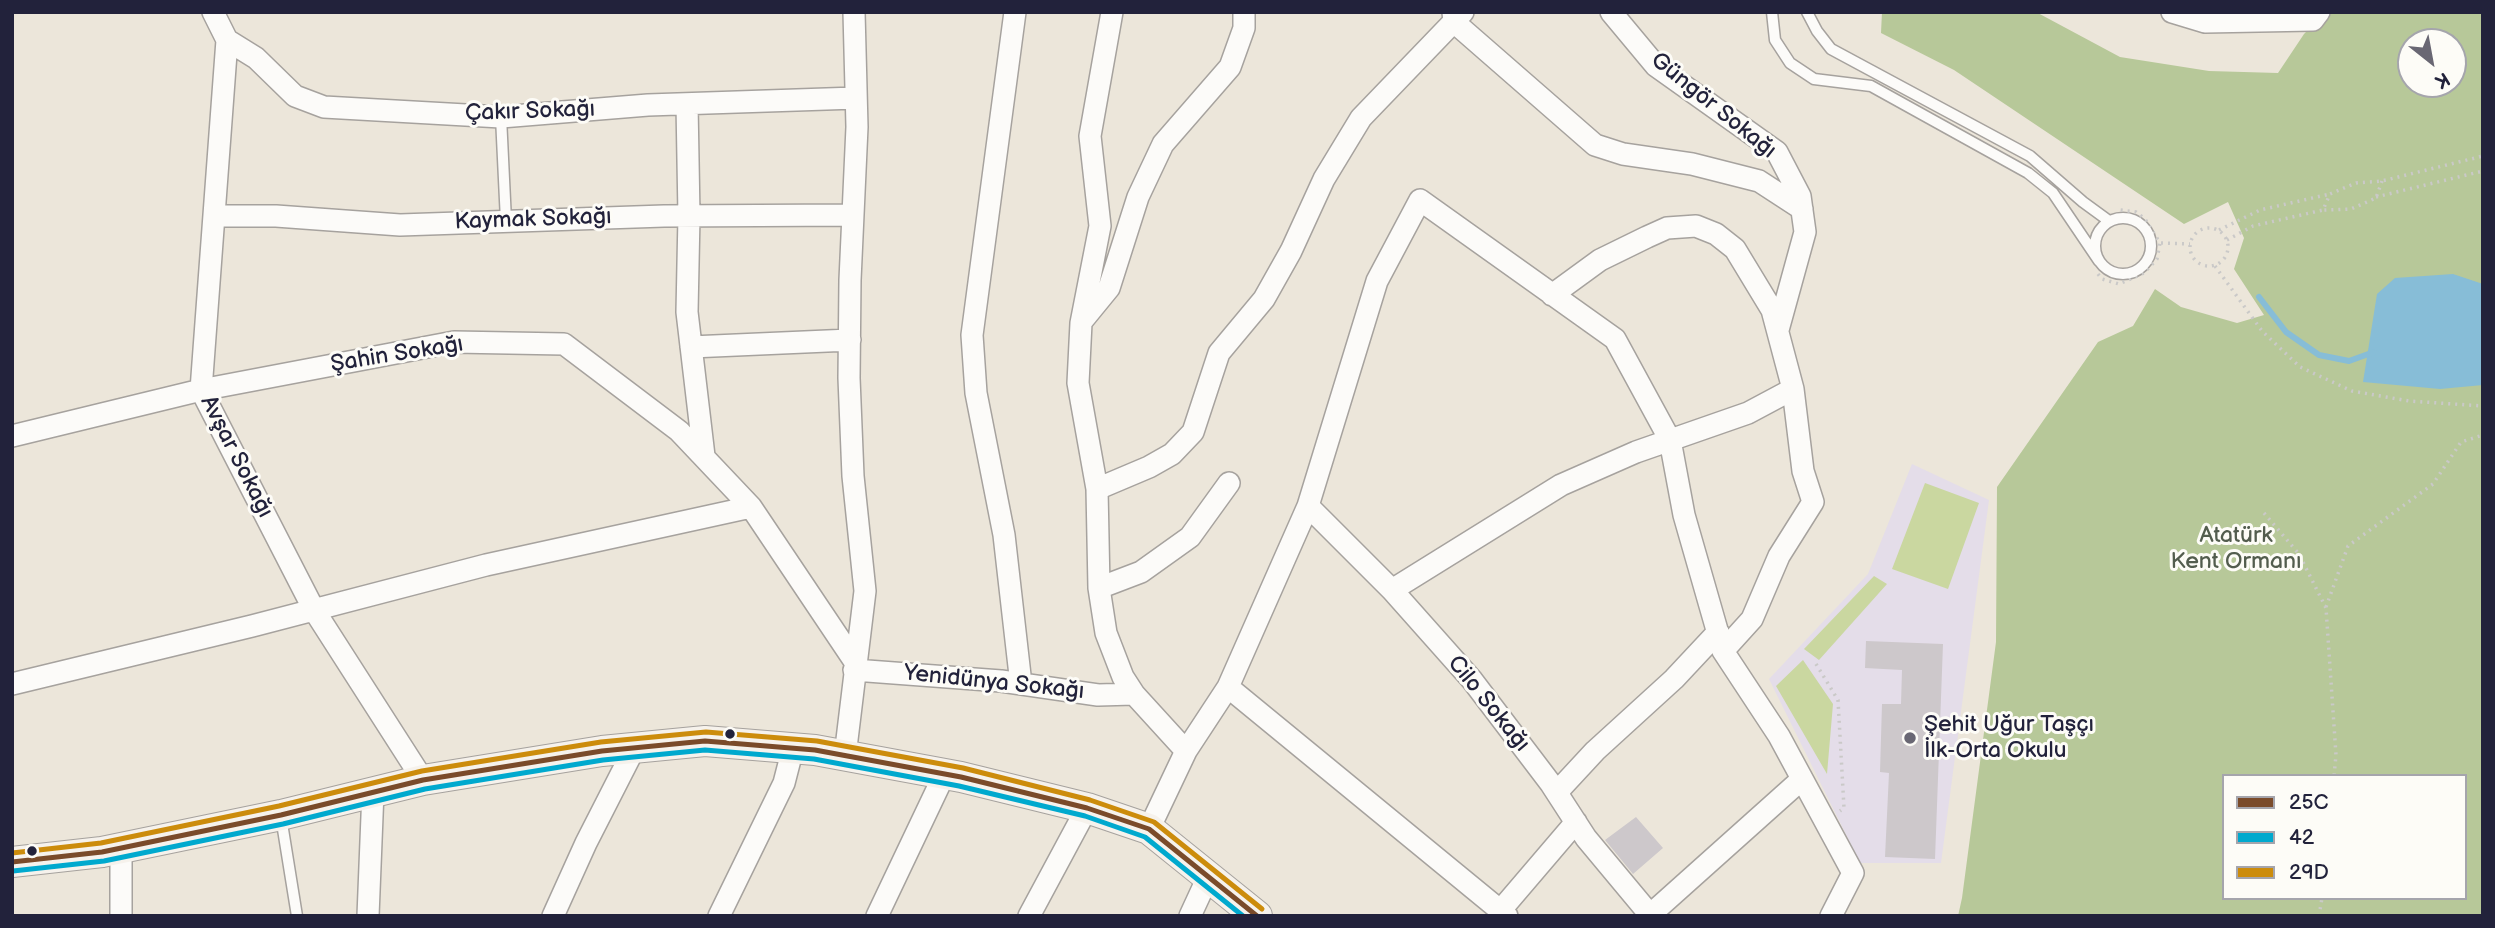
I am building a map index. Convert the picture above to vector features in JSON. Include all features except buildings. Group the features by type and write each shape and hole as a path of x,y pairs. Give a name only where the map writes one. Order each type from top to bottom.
{"main road":[{"path":"12,862 102,852 281,815 424,780 602,751 705,741 793,748 945,773 1087,808 1149,829 1257,916"}],"street":[{"path":"213,12 227,40"},
{"path":"845,756 865,591 853,476 850,340 856,98 854,12"},
{"path":"1015,12 972,335 976,393 1004,535 1021,684"},
{"path":"1112,12 1090,136 1100,226 1081,323 1078,383 1097,489 1098,588 1106,633 1123,677 1134,694 1186,751"},
{"path":"1081,323 1109,288 1138,197 1163,144 1230,68 1244,28 1244,12"},
{"name":"Güngör Sokağı","path":"1611,12 1657,66 1777,152 1800,196 1805,232 1779,330"},
{"path":"2172,12 2205,22 2313,20 2319,12"},
{"path":"1097,489 1172,454 1193,432 1219,353 1264,299 1291,251 1324,179 1361,118 1457,16 1595,145 1623,154 1692,164 1759,181 1802,209"},
{"name":"Çakır Sokağı","path":"227,40 256,58 295,96 324,107 501,117 648,105 856,98"},
{"name":"Avşar Sokağı","path":"227,40 201,390 314,610 424,780"},
{"path":"687,104 687,312 704,456"},
{"path":"1149,829 1186,751 1228,687 1308,506 1377,281 1420,200 1615,339 1670,440 1684,515 1720,642 1779,736 1853,873 1831,916"},
{"name":"Kaymak Sokağı","path":"214,216 276,216 400,225 689,216 853,215"},
{"path":"1552,295 1600,260 1667,228 1696,226 1716,234 1735,249 1772,310 1779,330 1793,389 1804,471 1813,502 1779,556 1752,618 1674,679 1595,751 1557,792"},
{"path":"691,347 850,340"},
{"name":"Şahin Sokağı","path":"12,436 201,390 454,342 564,344 679,430 751,507 855,666"},
{"path":"1392,590 1561,485 1601,465 1748,413 1793,389"},
{"path":"1098,588 1141,572 1190,537 1229,483"},
{"name":"Cilo Sokağı","path":"1308,506 1392,590 1472,680 1557,792 1586,838 1651,915"},
{"path":"12,684 486,565 751,507"},
{"name":"Yenidünya Sokağı","path":"855,666 1098,695 1134,694"},
{"path":"1228,687 1503,913 1576,822"},
{"path":"554,916 586,843 635,747"},
{"path":"719,916 785,783 793,748"},
{"path":"877,916 945,773"},
{"path":"1651,915 1802,779"},
{"path":"368,916 373,791"},
{"path":"1029,916 1087,808"},
{"path":"121,847 121,916"},
{"path":"1190,916 1208,877"}],"lane":[{"path":"1772,12 1774,40 1790,63 1814,79 1871,86 2028,173 2053,192 2099,261 2106,268 2124,274 2142,266 2151,250 2148,233 2135,220 2118,218 2109,221 2097,233 2094,243 2099,261"},
{"path":"1807,12 1831,49 2030,156 2109,221"},
{"path":"501,117 506,221"},
{"path":"281,815 297,916"}],"path":[{"path":"2219,230 2227,240 2228,252 2221,263 2209,267 2197,262 2190,244 2201,230 2219,230 2260,211 2330,194 2356,183 2382,181 2483,156"},
{"path":"2227,240 2253,226 2323,210 2350,209 2376,198 2483,171"},
{"path":"2376,198 2382,181"},
{"path":"2323,210 2330,194"},
{"path":"2160,243 2190,244"},
{"path":"2215,266 2262,331 2300,367 2352,391 2409,401 2483,406"},
{"path":"2326,608 2348,546 2433,484 2461,442 2483,435"},
{"path":"2264,513 2299,554 2326,608 2336,755 2334,774"},
{"path":"1815,664 1838,700 1844,807 1826,823"}],"shaded area":[{"path":"1912,464 1989,500 1941,863 1860,863 1769,679 1868,574"}],"green space":[{"name":"Atatürk Kent Ormanı","path":"1882,12 2036,12 2120,57 2209,71 2278,73 2304,34 2326,12 2483,12 2483,916 1958,916 1996,642 1997,487 2098,342 2133,326 2155,289 2181,307 2237,323 2264,315 2234,269 2244,238 2228,202 2184,224 1954,70 1881,33"},
{"path":"1925,483 1979,503 1948,589 1892,569"},
{"path":"1874,576 1887,584 1819,660 1804,649"},
{"path":"1803,660 1833,704 1827,774 1776,686"}],"water":[{"path":"2453,274 2483,284 2483,385 2440,389 2363,382 2377,294 2395,278"}],"waterway":[{"path":"2259,297 2286,332 2319,355 2349,361 2374,352"}],"transit line":[{"name":"29D","path":"12,853 101,843 279,806 422,771 601,742 706,732 817,741 963,768 1090,800 1154,822 1262,909"},
{"name":"25C","path":"12,862 102,852 281,815 423,780 602,751 705,741 815,750 961,777 1087,808 1149,829 1257,916"},
{"name":"42","path":"13,871 104,861 283,824 425,789 603,760 705,750 814,759 959,786 1085,816 1145,837 1243,916"}],"place":[{"name":"Şehit Uğur Taşçı İlk-Orta Okulu","path":"1910,738"}]}
